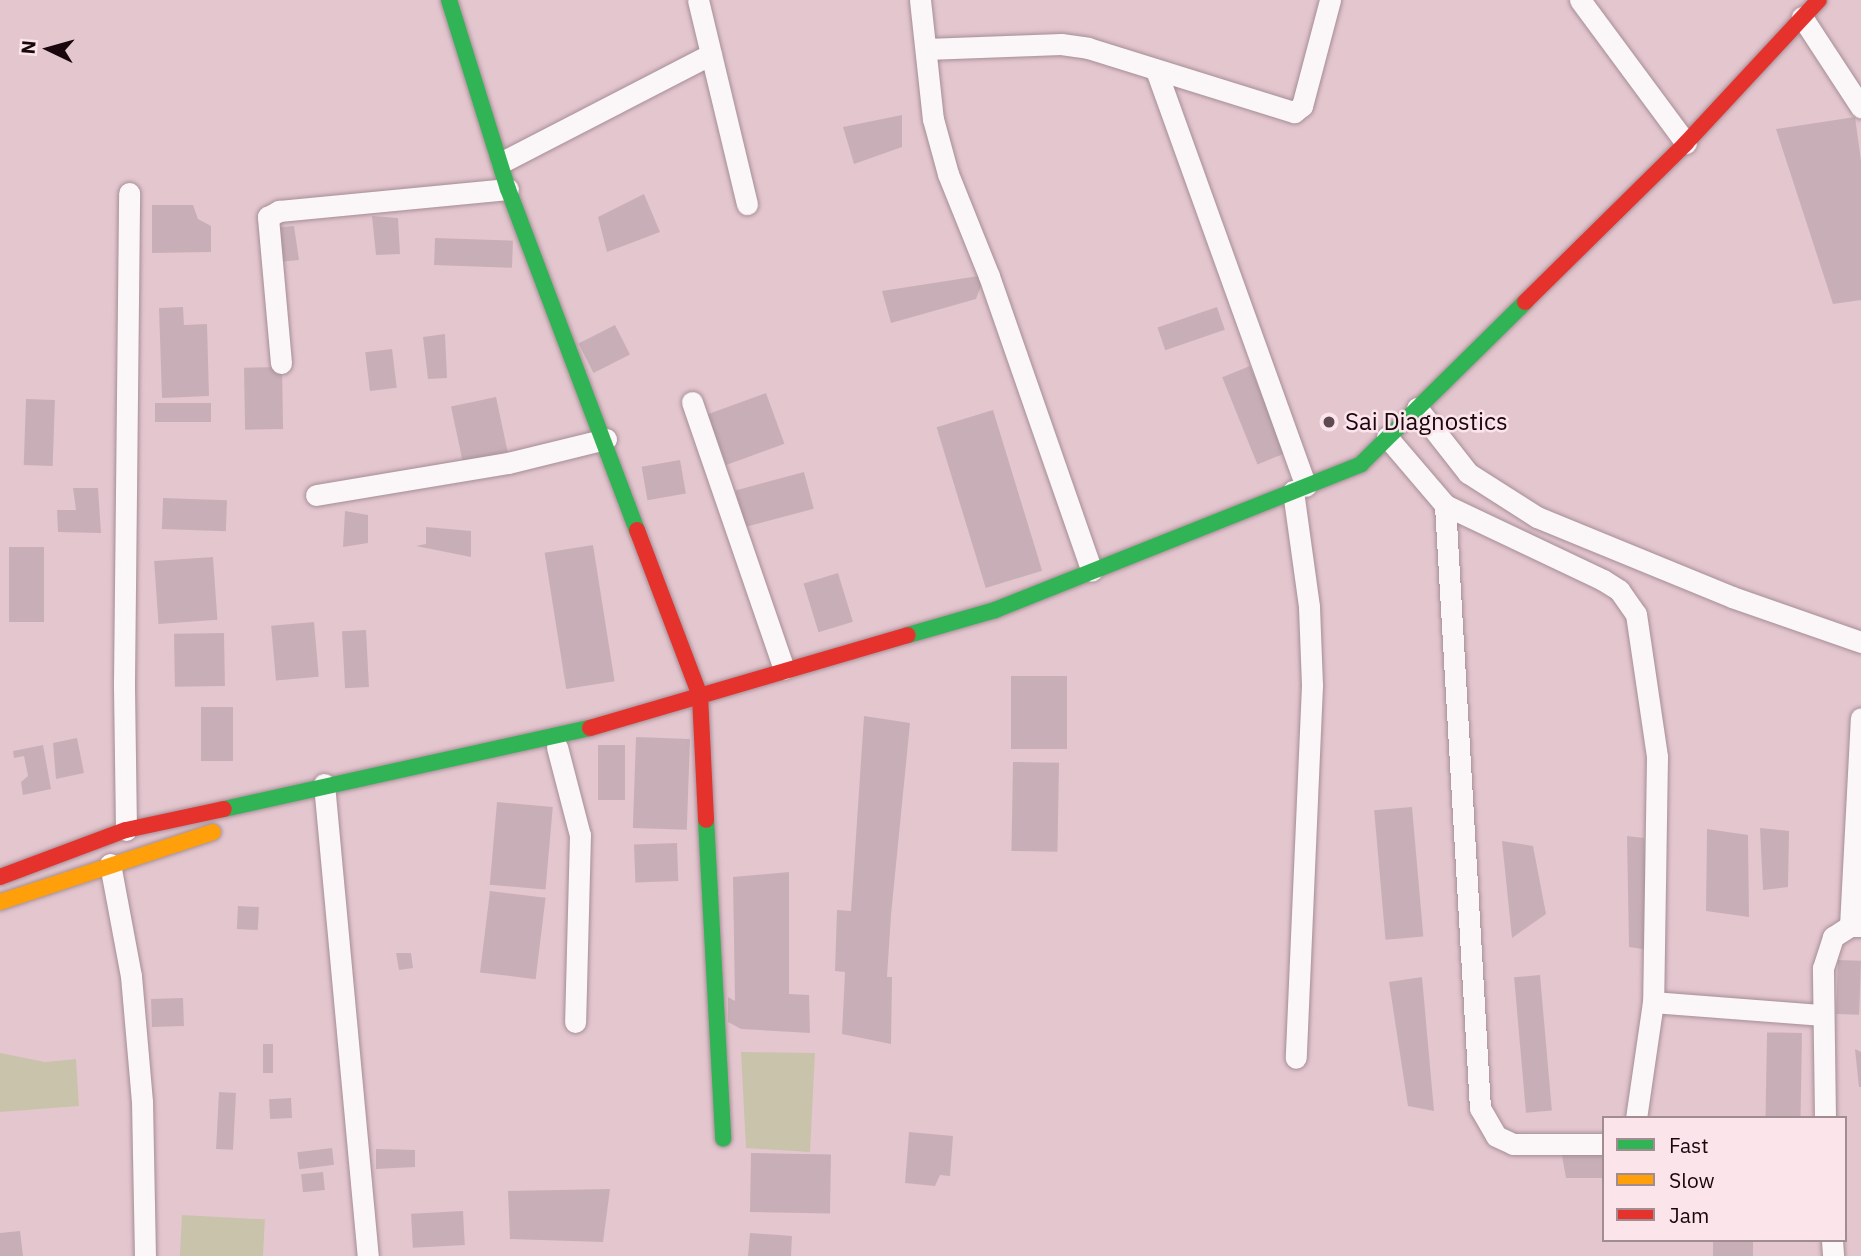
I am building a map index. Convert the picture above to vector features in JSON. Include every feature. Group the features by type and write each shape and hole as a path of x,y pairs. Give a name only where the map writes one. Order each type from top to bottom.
{"main road":[{"path":"449,0 502,162 508,189 606,439 700,696 723,1139"},
{"path":"0,877 126,830 561,742 784,669 995,610 1361,464 1686,143 1819,0"},
{"path":"533,758 561,742"},
{"path":"0,902 236,825 323,792 419,784"}],"street":[{"path":"698,0 747,204"},
{"path":"920,0 933,120 948,174 989,276 1092,571"},
{"path":"926,49 1061,44 1156,69 1294,112 1302,106 1330,0"},
{"path":"1580,0 1686,143"},
{"path":"1802,17 1861,107"},
{"path":"502,162 711,54"},
{"path":"1156,69 1299,488 1309,607 1312,685 1296,1058"},
{"path":"281,363 268,216 279,211 508,189"},
{"path":"126,830 129,193"},
{"path":"692,402 784,669"},
{"path":"1417,408 1468,473 1537,517 1732,597 1861,642"},
{"path":"1387,437 1446,505 1603,580 1619,590 1636,614 1657,757 1653,1002 1636,1116"},
{"path":"316,495 508,463 606,439"},
{"path":"1446,505 1480,1108 1496,1136 1513,1144 1602,1144"},
{"path":"1825,1116 1823,1016 1827,950 1833,937 1855,926 1861,718"},
{"path":"561,742 580,835 575,1022"},
{"path":"323,792 368,1256"},
{"path":"110,864 131,976 142,1101 145,1256"},
{"path":"1653,1002 1823,1016"}],"shaded area":[{"path":"741,1052 815,1053 810,1152 746,1148"},
{"path":"0,1053 45,1062 76,1059 79,1106 0,1112"},
{"path":"182,1215 265,1219 263,1256 180,1256"}],"building":[{"path":"902,115 902,147 854,164 843,127"},
{"path":"1855,117 1861,161 1861,300 1833,304 1776,129"},
{"path":"644,194 660,232 607,252 598,217"},
{"path":"152,205 193,205 198,219 211,226 211,252 152,253"},
{"path":"372,216 398,218 400,254 376,255"},
{"path":"294,226 299,260 278,262 271,228"},
{"path":"435,238 513,241 512,268 434,265"},
{"path":"985,275 976,299 891,323 882,291"},
{"path":"183,307 184,325 207,324 209,396 162,398 159,308"},
{"path":"1217,307 1225,330 1165,350 1157,328"},
{"path":"615,325 630,354 593,373 578,344"},
{"path":"445,334 447,378 428,379 423,337"},
{"path":"392,349 397,388 370,391 365,352"},
{"path":"1250,366 1285,453 1257,464 1222,377"},
{"path":"282,367 283,429 245,430 244,368"},
{"path":"766,393 784,444 726,465 708,414"},
{"path":"496,397 508,452 463,461 451,407"},
{"path":"26,399 55,400 53,466 24,465"},
{"path":"155,403 211,403 211,422 155,422"},
{"path":"993,410 1042,571 986,588 937,427"},
{"path":"680,460 686,493 647,500 642,467"},
{"path":"804,472 814,509 745,527 735,490"},
{"path":"73,488 98,488 101,533 58,532 57,510 76,510"},
{"path":"163,498 227,500 226,531 162,529"},
{"path":"345,511 368,515 368,543 343,547"},
{"path":"426,527 471,531 471,557 416,546 426,544"},
{"path":"593,545 615,681 566,689 545,553"},
{"path":"9,547 44,547 44,622 9,622"},
{"path":"213,557 217,620 159,624 154,561"},
{"path":"838,573 853,622 818,632 804,584"},
{"path":"314,622 319,677 276,681 271,626"},
{"path":"366,630 369,687 345,688 342,631"},
{"path":"224,633 225,686 175,687 174,634"},
{"path":"1011,676 1067,676 1067,749 1011,749"},
{"path":"201,707 233,707 233,761 201,761"},
{"path":"864,716 910,723 887,977 892,977 891,1044 842,1034 845,972 835,971 837,910 851,911"},
{"path":"636,737 690,739 687,830 633,828"},
{"path":"77,738 84,773 56,779 53,743"},
{"path":"43,745 51,789 23,795 21,782 28,776 24,756 14,758 13,751"},
{"path":"598,745 625,745 625,800 598,800"},
{"path":"1013,762 1059,763 1057,852 1011,851"},
{"path":"497,802 553,807 546,890 490,885"},
{"path":"1412,807 1423,937 1385,940 1374,810"},
{"path":"1760,828 1789,831 1788,887 1763,890"},
{"path":"1707,829 1748,835 1749,917 1706,911"},
{"path":"1627,836 1644,838 1649,950 1629,947"},
{"path":"1502,841 1533,846 1546,914 1512,938"},
{"path":"677,843 678,881 635,882 634,845"},
{"path":"789,872 789,994 809,995 810,1033 741,1029 728,1022 728,997 735,1001 733,877"},
{"path":"490,891 546,898 536,979 480,972"},
{"path":"238,906 259,907 258,930 237,929"},
{"path":"396,953 411,953 413,968 399,970"},
{"path":"1838,960 1861,961 1859,1015 1836,1014"},
{"path":"1540,975 1552,1110 1526,1113 1514,977"},
{"path":"1422,977 1434,1111 1408,1106 1389,982"},
{"path":"183,998 184,1026 152,1027 151,999"},
{"path":"1767,1032 1802,1033 1801,1116 1766,1116"},
{"path":"263,1044 273,1044 273,1073 263,1073"},
{"path":"1855,1049 1861,1052 1861,1087 1859,1087"},
{"path":"219,1092 236,1093 233,1150 216,1149"},
{"path":"291,1098 292,1118 270,1119 269,1099"},
{"path":"909,1132 953,1136 950,1176 940,1175 935,1186 905,1183"},
{"path":"332,1148 334,1165 299,1169 297,1152"},
{"path":"376,1149 415,1150 415,1167 376,1169"},
{"path":"1561,1150 1602,1154 1602,1178 1566,1178"},
{"path":"751,1153 831,1154 830,1213 750,1212"},
{"path":"323,1172 325,1190 303,1192 301,1174"},
{"path":"610,1189 603,1242 510,1239 508,1191"},
{"path":"463,1211 465,1245 413,1248 411,1214"},
{"path":"20,1231 23,1256 0,1256 0,1233"},
{"path":"750,1233 792,1236 791,1256 748,1256"},
{"path":"1713,1242 1753,1242 1753,1256 1713,1256"}],"traffic: fast":[{"path":"449,0 508,189 637,530"},
{"path":"908,635 995,610 1361,464 1525,302"},
{"path":"224,809 590,728"},
{"path":"706,820 723,1139"}],"traffic: slow":[{"path":"0,902 213,832"}],"traffic: jam":[{"path":"1525,302 1686,143 1819,0"},
{"path":"637,530 700,696 706,820"},
{"path":"590,728 908,635"},
{"path":"0,877 126,830 224,809"}],"place":[{"name":"Sai Diagnostics","path":"1329,422"}]}
